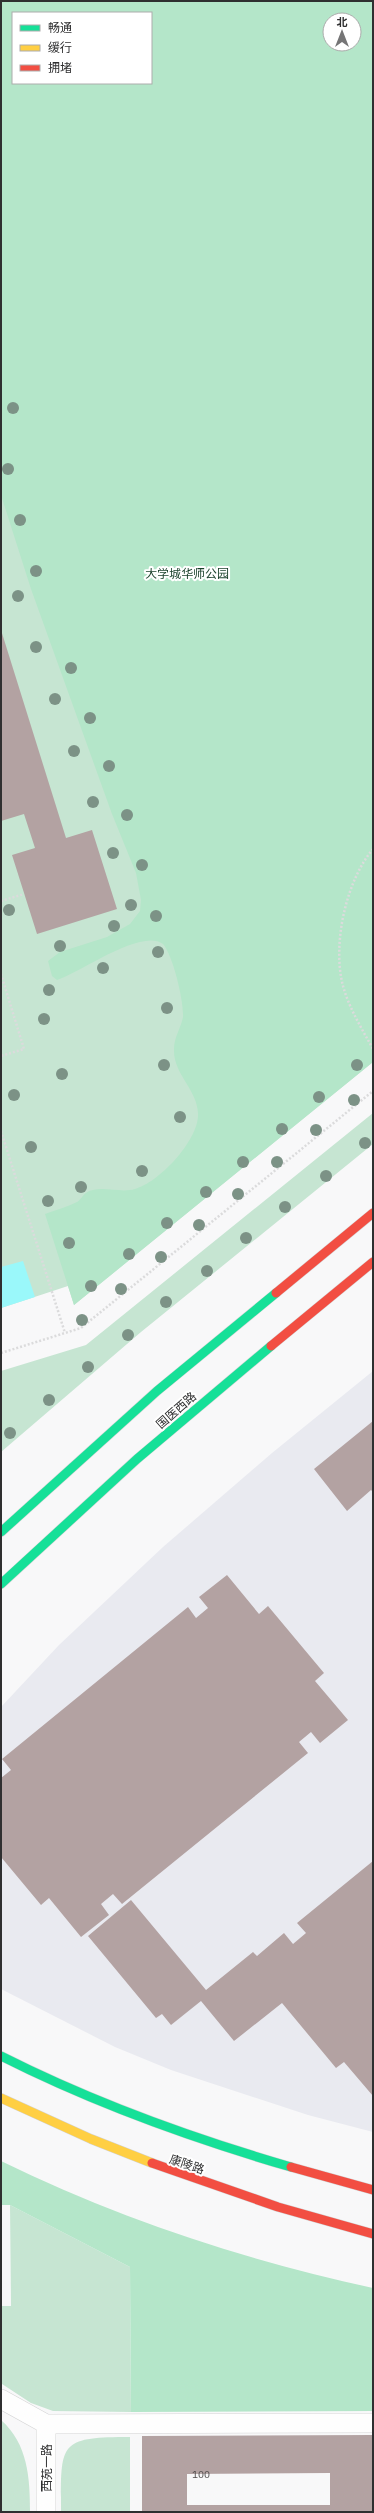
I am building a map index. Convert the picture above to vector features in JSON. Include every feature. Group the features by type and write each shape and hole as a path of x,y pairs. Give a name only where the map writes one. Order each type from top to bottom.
{"main road":[{"path":"1,1532 157,1391 373,1214"},
{"name":"国医西路","path":"1,1584 92,1498 213,1393 373,1262"},
{"path":"1,2056 92,2100 161,2126 373,2190"},
{"name":"康陵路","path":"1,2098 100,2143 162,2168 283,2208 373,2234"}],"lane":[{"path":"1,2399 46,2424 373,2423"},
{"name":"西苑一路","path":"46,2424 46,2512"}],"path":[{"path":"373,849 364,860 351,887 342,925 340,947 341,976 344,990 373,1049"},
{"path":"1,902 24,894"},
{"path":"1,974 24,1049 1,1056"},
{"path":"1,1353 81,1328 373,1090"},
{"path":"1,1131 65,1333"}],"shaded area":[{"path":"373,1371 373,2132 308,2115 171,2070 115,2047 1,1989 1,1707 59,1645 163,1547 272,1453"}],"green space":[{"name":"大学城华师公园","path":"1,1 373,1 373,1062 74,1305 68,1286 1,1308"},
{"name":"大学城华师公园","path":"1,1 373,1 373,1062 74,1305 45,1214 79,1201 85,1193 90,1191 98,1189 130,1190 145,1185 166,1169 185,1147 197,1123 198,1113 194,1096 177,1066 175,1058 174,1045 182,1021 183,1010 180,990 174,968 163,944 153,941 140,942 110,953 57,980 52,976 48,961 60,952 107,937 130,924 140,911 141,900 136,873 112,814 31,589 1,495"},
{"path":"373,1113 373,1144 141,1332 1,1452 1,1371 86,1345"},
{"path":"1,2161 91,2201 183,2236 277,2264 373,2288 373,2411 131,2412 130,2267 10,2205 1,2205"},
{"path":"10,2205 130,2267 131,2412 53,2411 31,2403 2,2384 2,2306 11,2306"},
{"path":"1,2420 10,2429 17,2440 26,2462 30,2512 2,2512"},
{"path":"130,2437 130,2512 61,2512 62,2471 64,2458 68,2449 77,2443 89,2439"}],"water":[{"path":"23,1261 35,1297 1,1308 1,1267"}],"building":[{"path":"1,630 66,838 92,830 117,909 37,934 12,855 35,848 24,814 1,821"},
{"path":"373,1421 373,1492 371,1490 347,1511 314,1469"},
{"path":"227,1575 259,1614 268,1606 324,1673 315,1681 348,1720 320,1743 311,1732 299,1742 308,1753 122,1904 113,1894 101,1904 109,1915 81,1937 49,1898 41,1905 1,1857 1,1778 11,1770 2,1759 188,1607 196,1618 208,1608 199,1597"},
{"path":"373,1861 373,2096 344,2062 336,2068 282,2003 234,2041 201,2001 171,2025 162,2014 156,2018 88,1936 131,1900 206,1990 253,1952 257,1956 284,1933 293,1944 306,1933 297,1923"},
{"path":"373,2435 373,2512 142,2512 142,2436","holes":["330,2473 330,2505 187,2505 187,2474"]}],"traffic: fast":[{"path":"1,1532 157,1391 276,1293"},
{"path":"1,1584 137,1459 271,1346"},
{"path":"1,2056 71,2089 143,2118 180,2132 291,2167"}],"traffic: slow":[{"path":"1,2098 91,2139 152,2163"}],"traffic: jam":[{"path":"276,1293 373,1213"},
{"path":"271,1346 373,1262"},
{"path":"152,2163 278,2207 373,2234"},
{"path":"291,2167 373,2190"}]}
